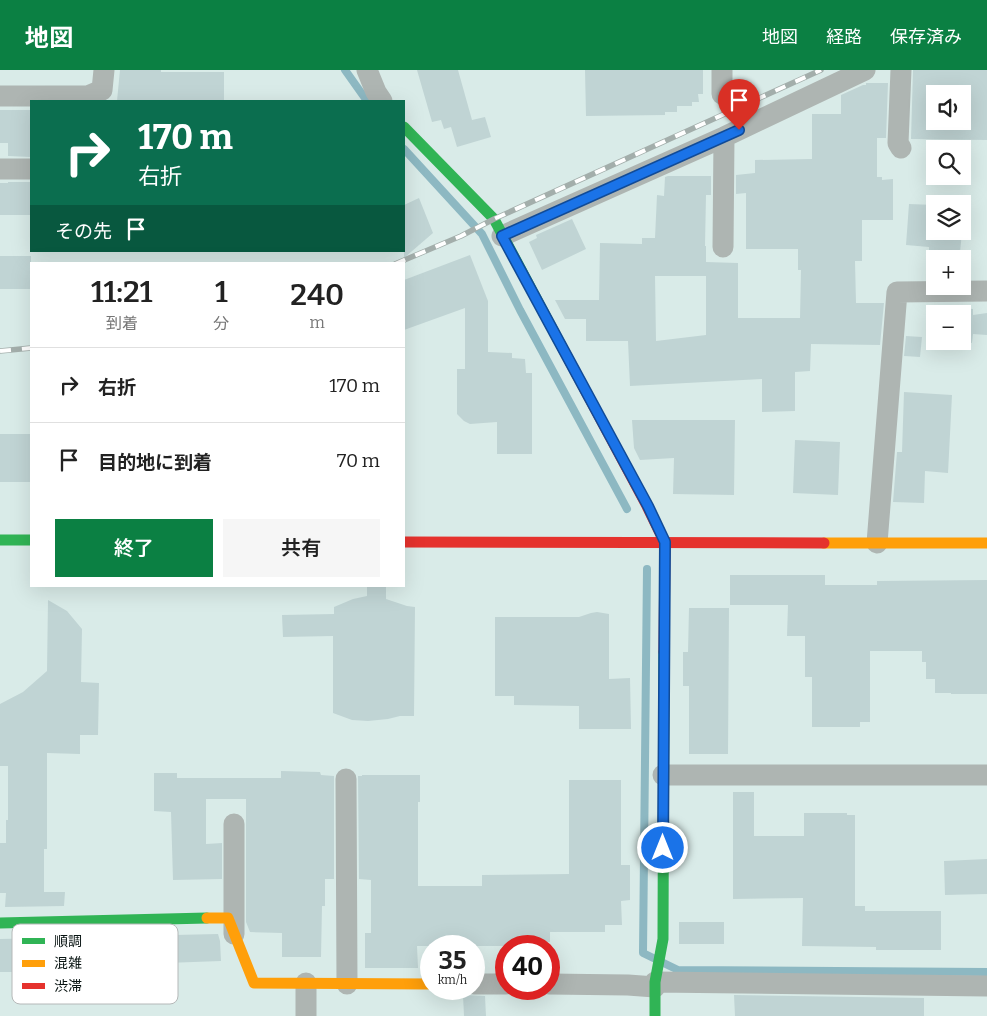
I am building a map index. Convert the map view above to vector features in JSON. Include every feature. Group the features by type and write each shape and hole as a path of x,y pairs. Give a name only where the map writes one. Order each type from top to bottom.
{"street":[{"path":"0,96 88,99 102,90 104,70"},
{"path":"368,70 376,92 381,100"},
{"path":"722,70 722,94"},
{"path":"502,236 724,137 865,70"},
{"path":"901,70 898,144 901,148"},
{"path":"405,130 494,219 648,506 665,542 663,939 655,983 655,1016"},
{"path":"723,248 724,137"},
{"path":"0,169 30,169"},
{"path":"877,543 897,292 987,292"},
{"path":"0,540 30,540"},
{"path":"405,542 987,542"},
{"path":"663,775 987,775"},
{"path":"346,779 347,984"},
{"path":"234,824 234,934"},
{"path":"0,923 228,918 254,983 420,984"},
{"path":"306,984 306,1016"},
{"path":"560,984 987,986"}],"building":[{"path":"120,70 224,72 224,100 117,100"},
{"path":"417,70 458,70 472,120 485,117 491,137 457,147 451,127 444,129 441,120 432,122"},
{"path":"585,70 703,70 703,94 698,94 699,102 692,102 692,106 677,106 677,112 665,112 665,115 586,116"},
{"path":"913,70 987,70 987,140 911,139"},
{"path":"866,83 888,83 886,138 877,138 877,177 882,177 882,180 893,179 893,220 862,220 862,261 855,261 856,303 884,303 880,345 811,344 810,371 795,372 795,411 762,412 762,379 630,386 628,341 586,341 586,319 565,319 555,300 599,300 600,243 642,244 642,238 655,238 657,195 664,196 665,177 711,176 711,195 706,195 706,262 738,263 738,318 800,318 801,270 798,270 798,249 746,249 746,193 736,194 736,175 755,173 755,160 812,159 812,114 841,114 841,95 866,85","holes":["655,276 706,276 706,335 656,341"]},
{"path":"0,110 30,110 30,157 8,156 8,143 0,143"},
{"path":"30,182 30,215 0,215 0,183"},
{"path":"419,198 433,233 404,258 405,252 405,205"},
{"path":"909,204 926,205 926,240 961,240 960,250 929,250 929,247 906,245"},
{"path":"572,219 586,249 542,270 529,242 537,238 536,235"},
{"path":"470,255 488,301 488,352 512,353 512,358 525,359 526,373 532,373 532,454 497,454 497,422 470,424 457,414 457,369 465,369 465,308 405,330 405,280"},
{"path":"0,256 31,256 30,289 0,289"},
{"path":"971,309 973,309 973,315 987,313 987,335 973,334 972,343"},
{"path":"906,336 922,337 920,357 904,356"},
{"path":"904,392 952,395 948,473 925,471 924,503 893,502 897,452 902,452"},
{"path":"632,420 735,420 734,495 673,494 674,458 640,460 634,448"},
{"path":"0,434 30,434 30,482 0,482"},
{"path":"795,440 840,442 838,495 793,493"},
{"path":"730,575 825,575 825,585 877,585 877,581 987,580 987,694 935,693 935,679 926,679 926,662 922,662 922,651 870,651 870,722 860,722 860,727 812,727 812,677 805,677 805,636 787,636 788,605 730,605"},
{"path":"367,587 386,587 386,599 415,607 414,716 400,716 368,721 352,720 333,713 333,636 283,637 282,615 334,614 334,607 353,599 367,596"},
{"path":"48,600 67,611 82,629 81,682 99,683 98,735 80,735 80,754 47,753 47,849 44,849 44,892 65,892 64,906 5,907 6,893 0,893 0,843 6,843 8,766 0,766 0,704 23,692 47,671"},
{"path":"689,608 729,608 728,754 689,754 689,686 683,686 683,652 688,652"},
{"path":"597,612 609,614 609,679 630,678 631,729 579,729 579,706 514,705 514,696 495,696 495,617 579,617"},
{"path":"281,771 320,772 321,775 334,776 334,879 325,879 325,906 322,906 321,957 282,957 282,933 250,932 246,922 246,799 206,799 206,844 222,843 222,879 173,880 171,812 154,811 154,773 177,773 177,778 281,778"},
{"path":"420,775 420,802 418,802 418,886 482,886 482,875 569,874 569,780 621,780 621,865 630,865 630,900 621,901 622,925 605,925 605,932 495,935 495,946 485,946 485,935 420,935 420,946 417,946 418,968 365,968 365,933 371,933 371,880 359,879 358,776"},
{"path":"733,792 754,792 754,836 804,836 804,813 847,813 847,815 855,815 855,906 865,906 865,911 941,911 941,950 876,950 876,947 802,946 803,898 733,899"},
{"path":"987,859 987,894 945,895 944,861"},
{"path":"679,922 724,922 724,944 679,944"},
{"path":"218,934 221,961 178,963 178,935"},
{"path":"0,939 12,939 12,972 0,972"},
{"path":"734,995 924,998 924,1016 735,1016"},
{"path":"485,996 486,1016 464,1016 463,1000 485,1000"}],"waterway":[{"path":"345,70 366,100"},
{"path":"405,150 482,234 520,310 627,509"},
{"path":"647,569 643,953 678,970 987,972"}],"railway":[{"path":"400,262 461,236 494,219 821,70"},
{"path":"0,351 30,348"}],"traffic: fast":[{"path":"405,128 494,219 562,347"},
{"path":"0,540 30,540"},
{"path":"655,1016 655,982 663,939 664,652"},
{"path":"0,923 207,918"}],"traffic: slow":[{"path":"824,543 987,543"},
{"path":"207,918 228,918 254,983 420,984"}],"traffic: jam":[{"path":"562,347 665,543 664,652"},
{"path":"405,542 824,543"}],"route":[{"path":"663,848 665,542 648,506 502,236 739,130"}]}
